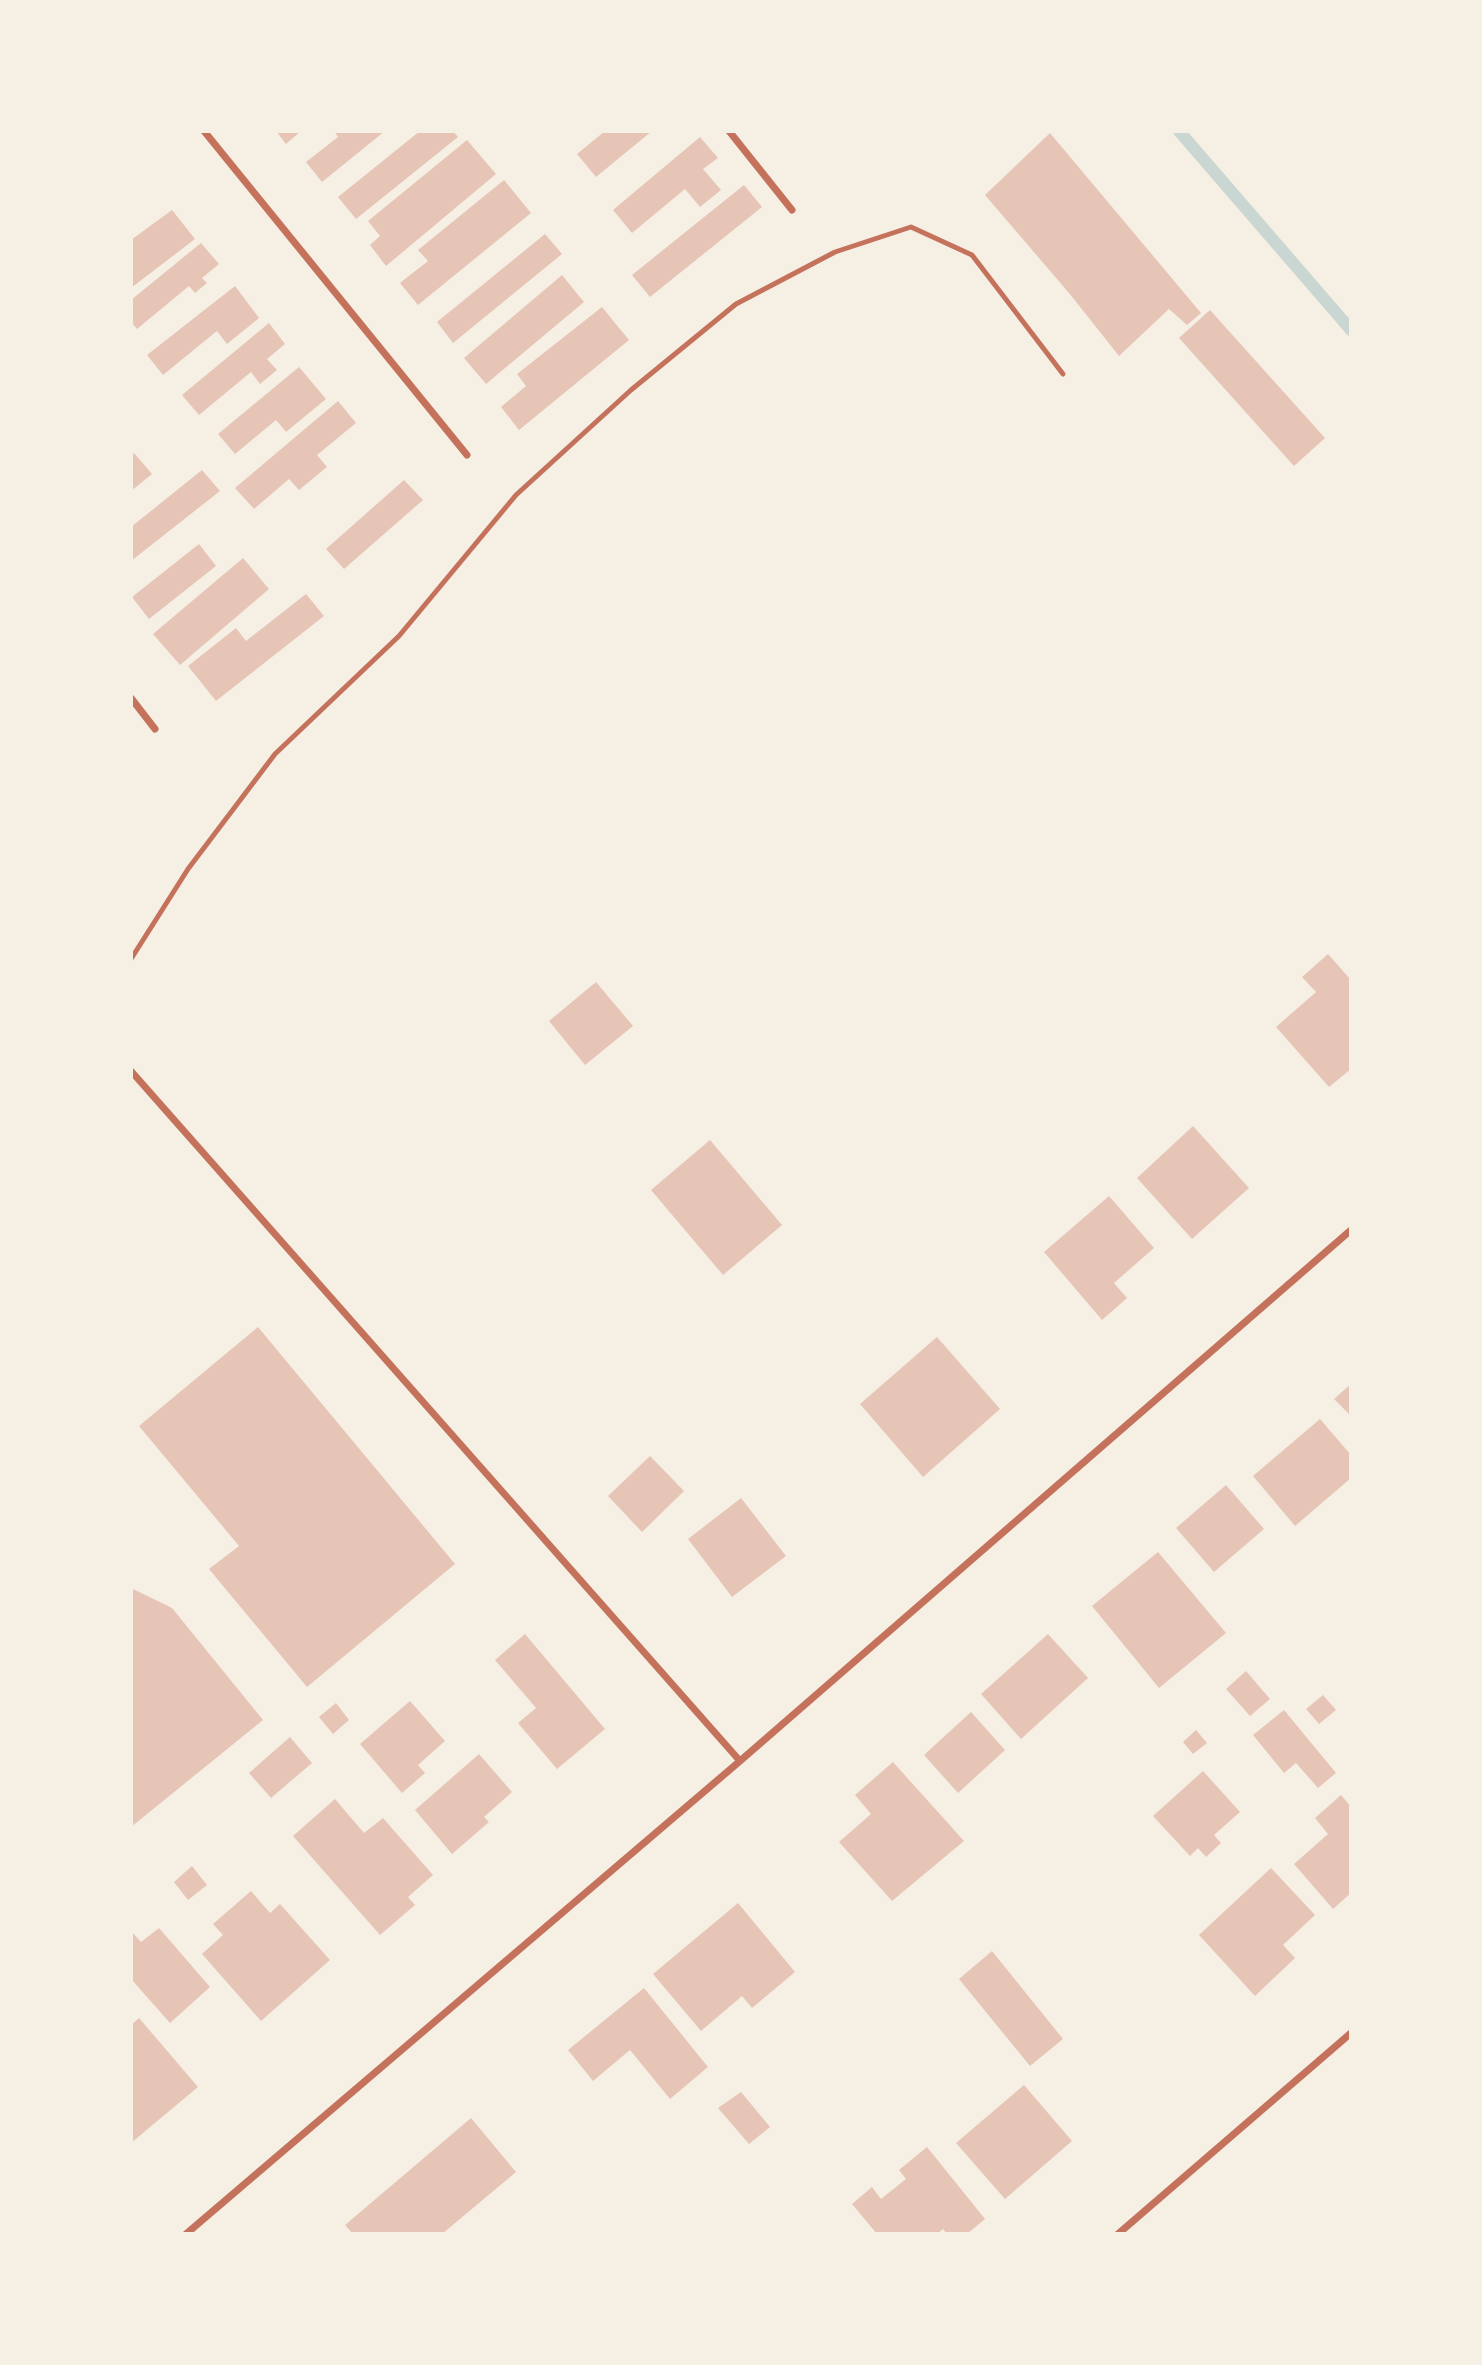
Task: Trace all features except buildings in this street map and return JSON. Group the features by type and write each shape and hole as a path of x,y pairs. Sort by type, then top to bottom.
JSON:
{"street":[{"path":"204,131 467,455"},
{"path":"729,131 792,210"},
{"path":"131,698 155,729"},
{"path":"131,1071 740,1761"},
{"path":"186,2234 740,1761 1351,1230"},
{"path":"1118,2234 1351,2033"}],"lane":[{"path":"131,959 188,869 275,754 399,635 516,495 631,390 736,304 835,252 911,227 972,255 1063,374"}],"waterway":[{"path":"1179,131 1351,330"}]}
